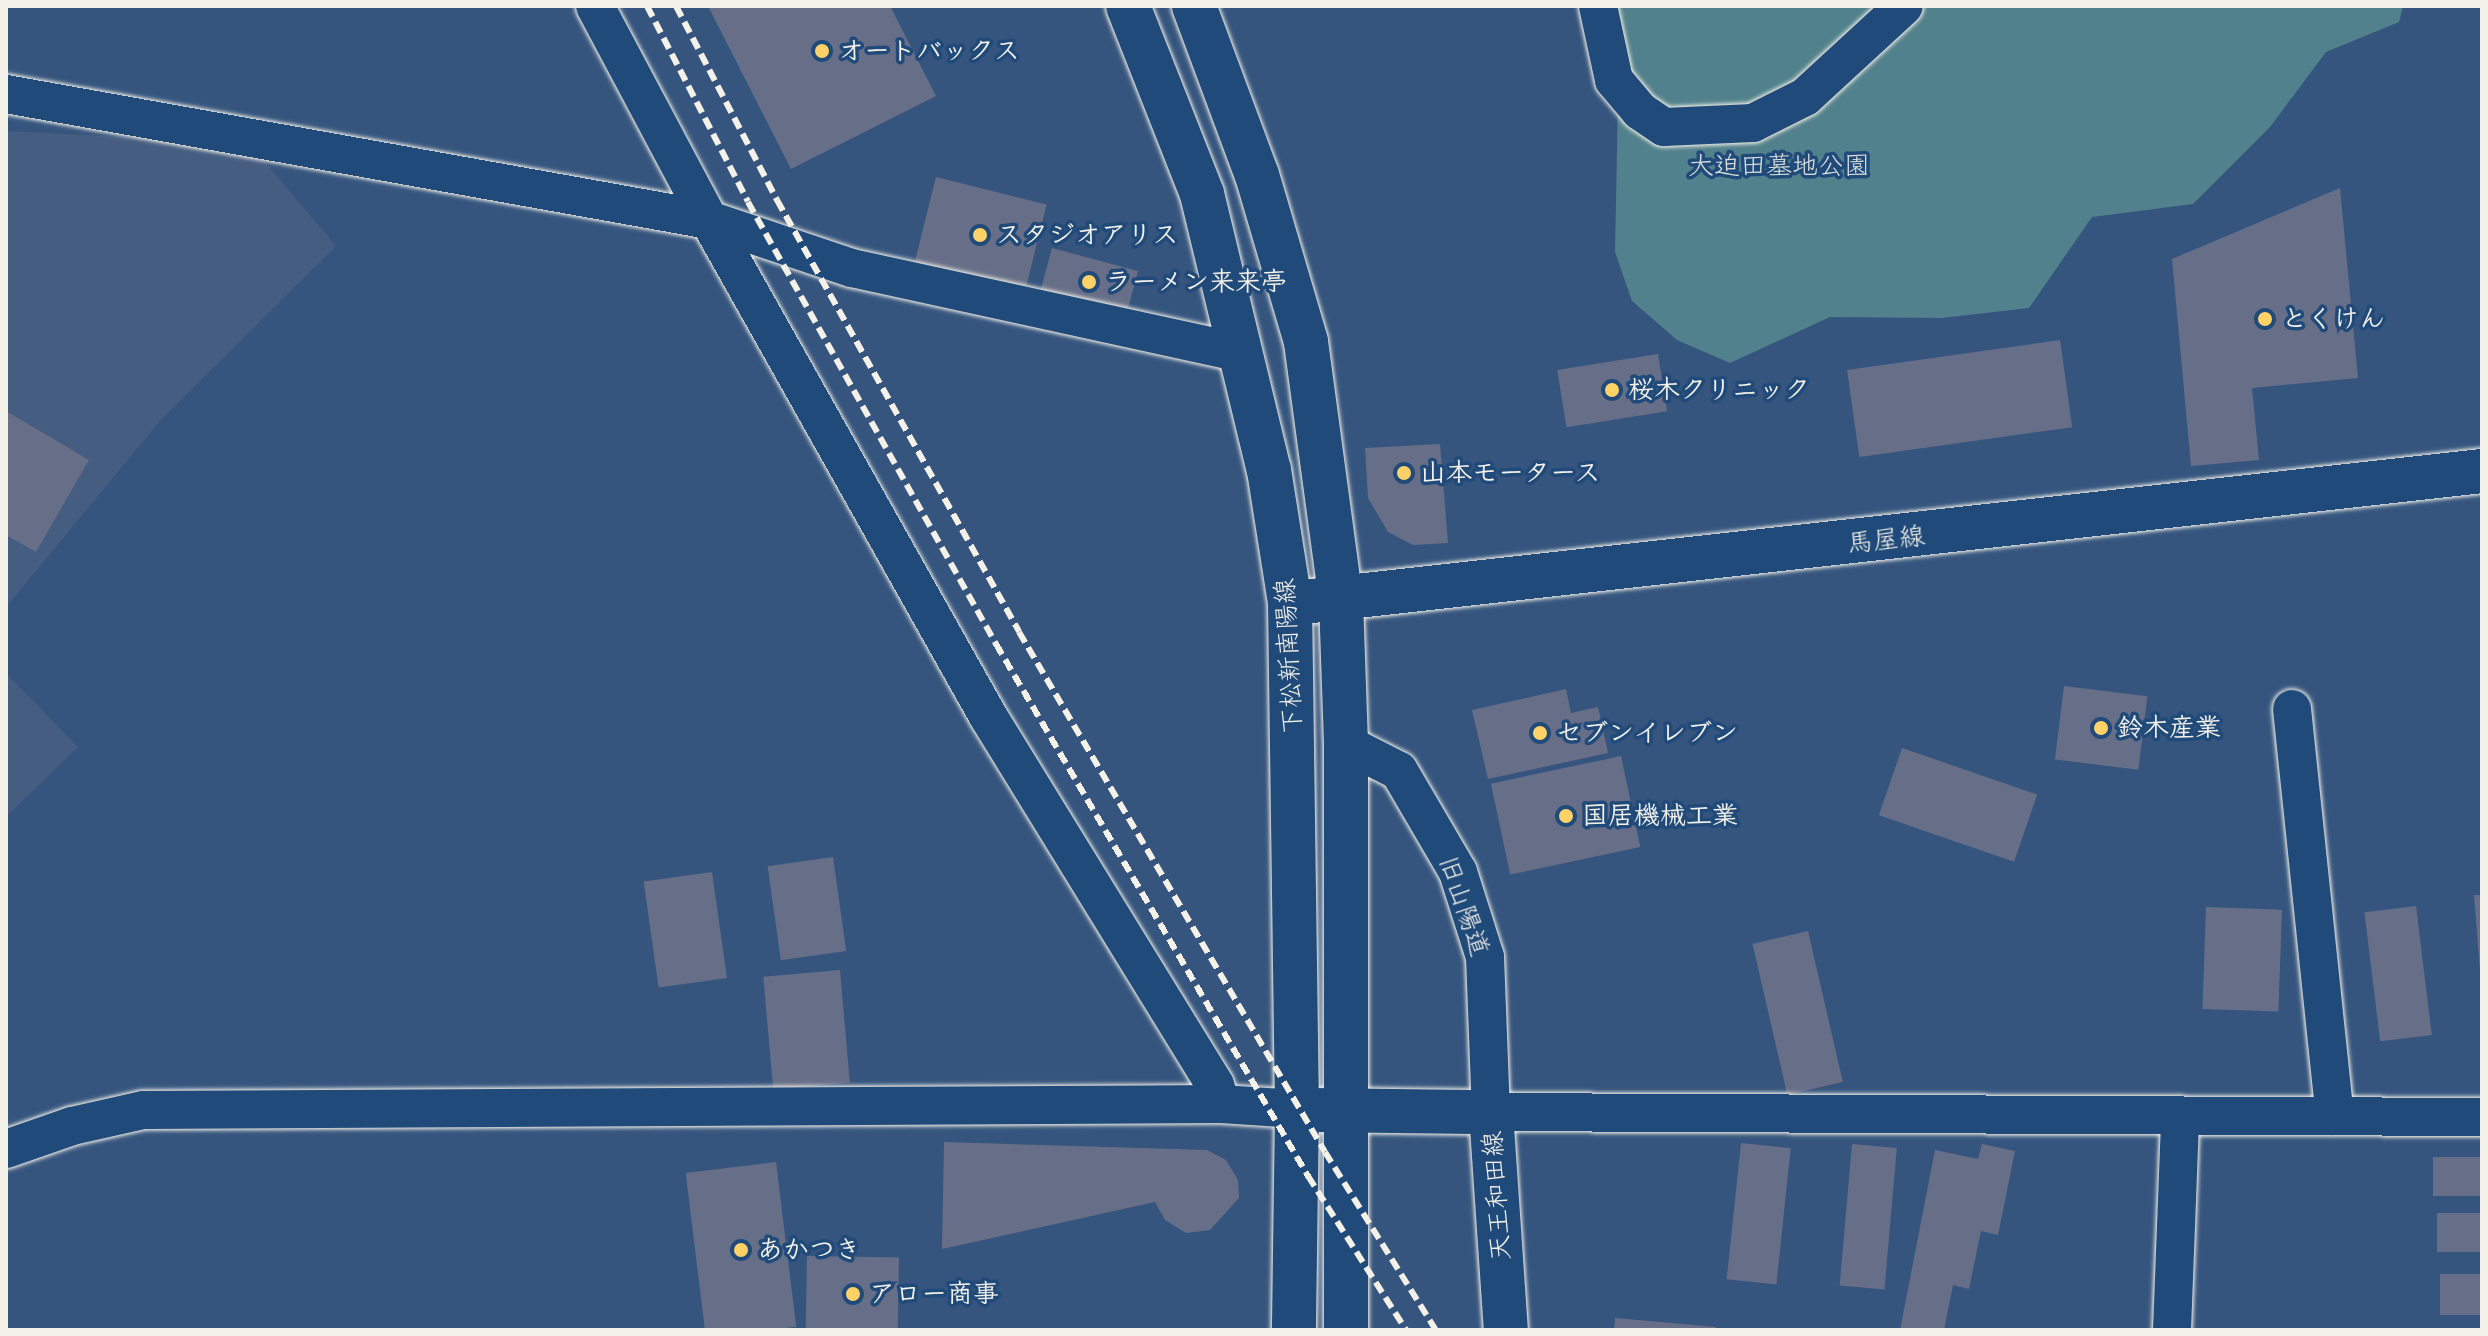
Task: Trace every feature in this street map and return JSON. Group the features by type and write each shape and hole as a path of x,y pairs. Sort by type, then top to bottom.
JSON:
{"main road":[{"name":"下松新南陽線","path":"1194,6 1257,175 1306,342 1341,600 1346,744 1346,1330"},
{"name":"下松新南陽線","path":"1134,8 1202,194 1269,470 1290,602 1297,1109 1294,1330"},
{"name":"馬屋線","path":"1290,602 1341,600 2482,471"},
{"name":"天王和田線","path":"1297,1109 1491,1112 1506,1330"}],"street":[{"path":"595,6 709,220 988,716 1215,1085 1221,1104"},
{"path":"1598,6 1614,80 1640,111 1664,127 1753,123 1805,97 1904,6"},
{"path":"6,94 709,220 852,268 1241,353"},
{"path":"2292,709 2335,1116"},
{"name":"旧山陽道","path":"1346,744 1399,771 1458,872 1485,957 1491,1112"},
{"path":"6,1149 72,1126 143,1110 1221,1104 1297,1109"},
{"path":"1491,1112 2180,1119 2482,1117"},
{"path":"2172,1330 2180,1119"}],"shaded area":[{"path":"6,131 249,143 336,246 160,421 6,607"},
{"path":"6,673 78,747 6,817"}],"green space":[{"name":"大迫田墓地公園","path":"1596,6 2403,6 2399,22 2326,52 2270,127 2193,204 2092,217 2029,308 1942,318 1830,317 1730,363 1677,340 1632,301 1615,252 1618,96"}],"building":[{"name":"オートバックス","path":"708,6 890,6 936,96 791,169"},
{"name":"スタジオアリス","path":"936,177 1047,205 1025,292 914,264"},
{"name":"とくけん","path":"2340,188 2358,378 2252,388 2259,460 2191,466 2172,259"},
{"name":"ラーメン来来亭","path":"1052,248 1138,271 1126,315 1040,292"},
{"path":"2060,340 2072,427 1859,457 1847,370"},
{"name":"桜木クリニック","path":"1658,354 1667,411 1566,427 1557,370"},
{"path":"6,411 89,460 36,552 6,535"},
{"name":"山本モータース","path":"1440,444 1448,543 1413,545 1388,532 1368,498 1365,448"},
{"name":"鈴木産業","path":"2064,686 2147,696 2138,770 2055,759"},
{"name":"セブンイレブン","path":"1566,689 1571,713 1598,707 1608,753 1488,779 1472,710"},
{"path":"1902,748 2037,795 2014,862 1879,815"},
{"name":"国居機械工業","path":"1621,756 1640,847 1510,875 1491,784"},
{"path":"833,857 846,951 781,960 768,866"},
{"path":"712,872 727,978 659,988 644,882"},
{"path":"2474,895 2482,895 2482,970 2480,970"},
{"path":"2416,906 2432,1035 2380,1041 2364,912"},
{"path":"2206,907 2282,910 2278,1012 2202,1009"},
{"path":"1808,931 1843,1082 1787,1095 1752,944"},
{"path":"840,970 850,1083 773,1089 763,977"},
{"path":"944,1142 1207,1150 1226,1160 1238,1180 1239,1198 1210,1230 1186,1233 1165,1220 1155,1202 942,1249"},
{"path":"1741,1143 1791,1148 1776,1284 1727,1279"},
{"path":"1852,1144 1897,1148 1884,1289 1840,1285"},
{"path":"1982,1144 2015,1151 1998,1235 1981,1231 1969,1289 1953,1285 1944,1330 1900,1330 1935,1150 1978,1159"},
{"path":"2433,1157 2482,1157 2482,1196 2433,1196"},
{"name":"あかつき","path":"776,1162 796,1327 705,1330 686,1173"},
{"path":"2437,1213 2482,1213 2482,1252 2437,1252"},
{"name":"アロー商事","path":"807,1256 899,1258 898,1330 806,1330"},
{"path":"2440,1274 2482,1274 2482,1315 2440,1315"},
{"path":"1615,1318 1716,1327 1715,1330 1614,1330"}],"railway":[{"path":"647,6 748,202 996,644 1308,1176 1406,1330"},
{"path":"676,6 777,200 1019,632 1325,1152 1436,1330"}],"place":[{"name":"オートバックス","path":"822,51"},
{"name":"スタジオアリス","path":"980,235"},
{"name":"ラーメン来来亭","path":"1089,282"},
{"name":"とくけん","path":"2265,319"},
{"name":"桜木クリニック","path":"1612,390"},
{"name":"山本モータース","path":"1404,473"},
{"name":"鈴木産業","path":"2101,728"},
{"name":"セブンイレブン","path":"1540,733"},
{"name":"国居機械工業","path":"1566,816"},
{"name":"あかつき","path":"741,1250"},
{"name":"アロー商事","path":"853,1294"}]}
